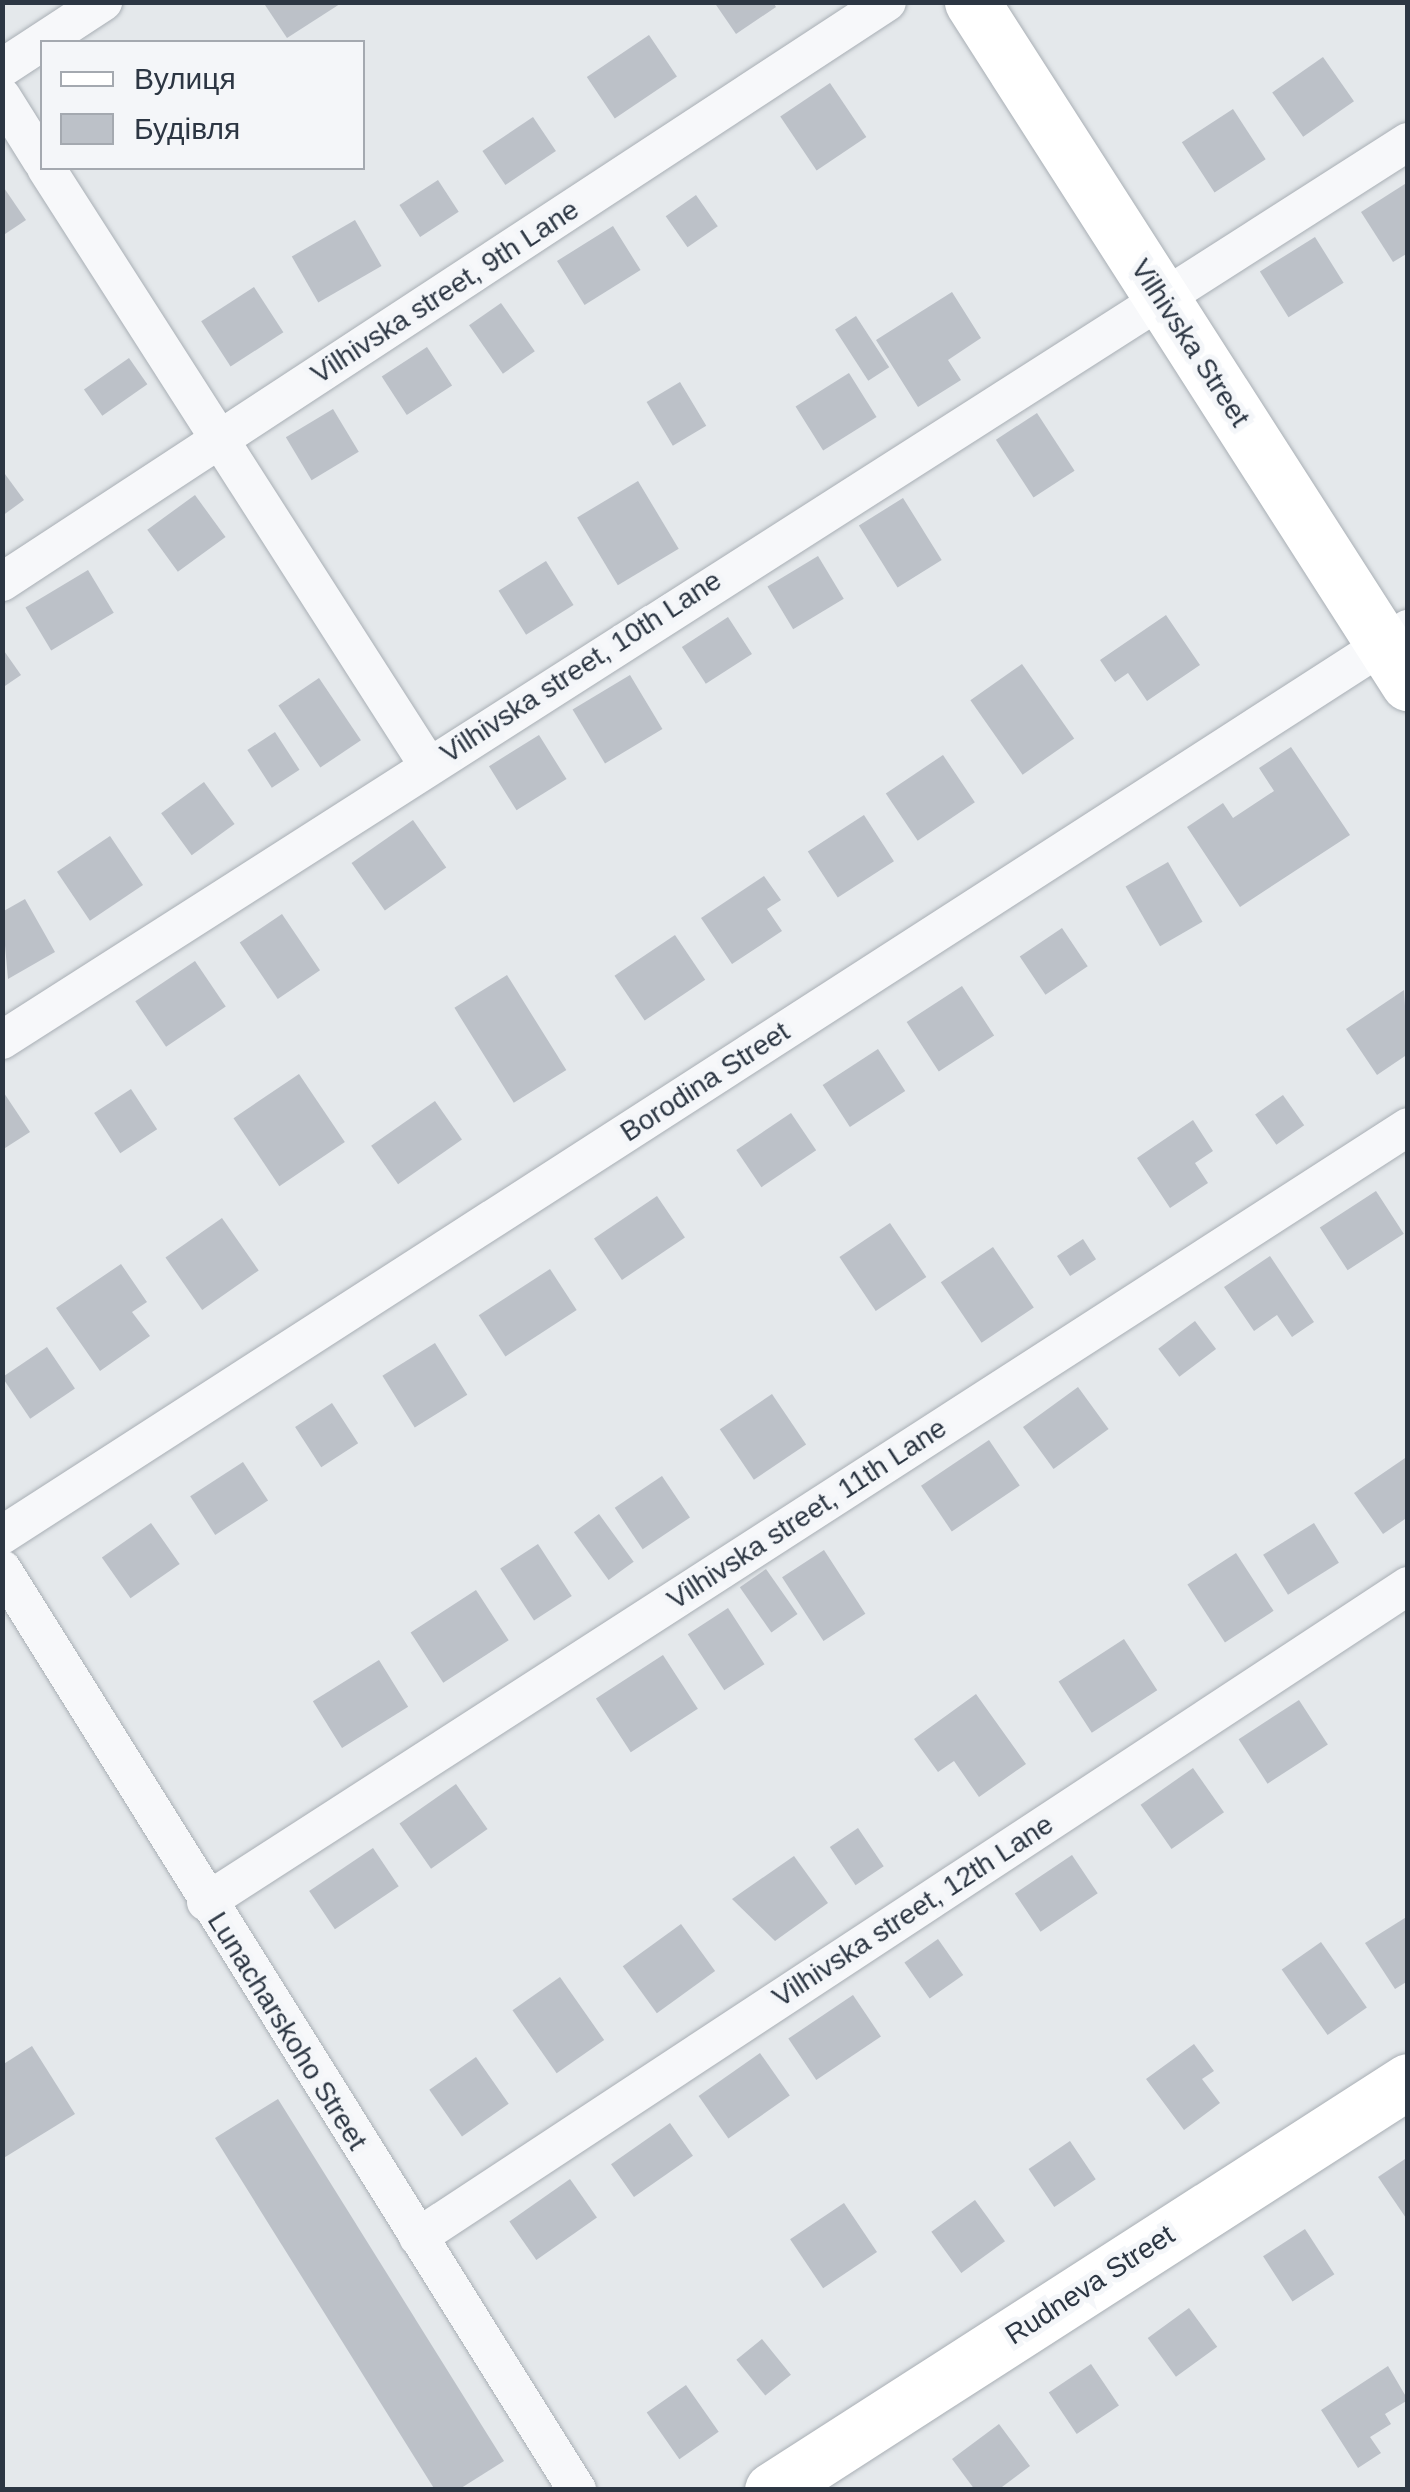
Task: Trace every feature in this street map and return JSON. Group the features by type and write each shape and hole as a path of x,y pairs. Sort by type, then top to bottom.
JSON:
{"street":[{"path":"45,40 103,2"},
{"name":"Vilhivska street, 9th Lane","path":"2,582 887,2"},
{"name":"Vilhivska Street","path":"972,2 1162,298 1399,653"},
{"path":"2,68 40,43"},
{"path":"2,97 40,158"},
{"name":"Vilhivska street, 10th Lane","path":"2,1040 1408,142"},
{"path":"48,170 217,441 428,765"},
{"name":"Borodina Street","path":"2,1535 1399,653"},
{"name":"Vilhivska street, 11th Lane","path":"206,1902 1408,1127"},
{"name":"Lunacharskoho Street","path":"2,1569 206,1902 577,2490"},
{"name":"Vilhivska street, 12th Lane","path":"418,2238 1408,1586"},
{"name":"Rudneva Street","path":"772,2490 1408,2080"}],"building":[{"path":"263,2 343,2 287,38"},
{"path":"714,2 773,2 776,7 736,34"},
{"path":"649,35 677,76 615,118 587,77"},
{"path":"1323,57 1354,101 1303,137 1272,93"},
{"path":"830,83 866,137 817,170 780,117"},
{"path":"1233,109 1266,159 1215,193 1182,142"},
{"path":"533,117 556,151 505,185 482,151"},
{"path":"438,180 459,212 420,237 399,205"},
{"path":"1408,182 1408,253 1393,262 1361,212"},
{"path":"2,185 26,220 2,236"},
{"path":"696,195 718,226 687,247 666,216"},
{"path":"355,220 382,266 318,302 292,256"},
{"path":"613,226 641,270 585,305 557,261"},
{"path":"1315,237 1344,283 1288,317 1260,271"},
{"path":"254,287 283,332 231,367 201,321"},
{"path":"952,292 981,338 948,360 961,380 918,407 876,340"},
{"path":"501,303 535,351 503,374 469,325"},
{"path":"856,316 889,367 868,381 835,330"},
{"path":"427,347 452,386 407,415 382,376"},
{"path":"129,358 147,384 102,416 84,390"},
{"path":"849,373 877,417 823,450 796,406"},
{"path":"680,382 706,426 673,446 647,402"},
{"path":"333,409 359,452 312,480 286,437"},
{"path":"1037,413 1075,471 1033,498 996,440"},
{"path":"2,470 24,500 2,516"},
{"path":"638,481 679,549 618,585 577,518"},
{"path":"195,495 226,537 178,572 147,530"},
{"path":"903,498 942,560 898,587 859,526"},
{"path":"818,556 844,599 793,629 767,586"},
{"path":"546,561 574,605 526,635 499,591"},
{"path":"88,570 114,613 51,650 25,608"},
{"path":"1166,615 1200,665 1147,701 1128,673 1115,682 1100,660"},
{"path":"728,617 752,654 706,684 682,647"},
{"path":"2,648 21,675 2,688"},
{"path":"1022,664 1074,739 1023,775 970,700"},
{"path":"630,675 662,729 605,764 573,710"},
{"path":"319,678 361,740 320,768 278,705"},
{"path":"275,732 300,770 272,788 247,750"},
{"path":"539,735 567,779 517,810 489,766"},
{"path":"1291,747 1350,835 1240,907 1187,827 1223,803 1233,818 1274,791 1259,768"},
{"path":"943,755 975,802 918,841 886,794"},
{"path":"204,782 235,824 192,855 161,813"},
{"path":"864,815 894,861 838,898 808,851"},
{"path":"413,820 446,868 385,911 352,863"},
{"path":"110,836 143,885 90,921 57,872"},
{"path":"1168,862 1202,922 1160,946 1126,887"},
{"path":"764,876 781,900 767,909 782,931 732,964 701,918"},
{"path":"25,899 55,952 8,979 2,912"},
{"path":"282,914 320,970 278,999 240,943"},
{"path":"1062,928 1088,966 1045,995 1020,957"},
{"path":"675,935 705,980 645,1021 614,976"},
{"path":"195,961 226,1007 166,1047 135,1001"},
{"path":"507,975 566,1070 514,1103 454,1008"},
{"path":"962,986 994,1035 939,1071 907,1022"},
{"path":"1404,990 1408,1054 1377,1075 1346,1029"},
{"path":"878,1049 905,1091 850,1127 823,1085"},
{"path":"299,1074 345,1142 279,1186 234,1118"},
{"path":"131,1089 157,1129 120,1153 94,1113"},
{"path":"2,1090 30,1132 2,1150"},
{"path":"1283,1095 1304,1125 1276,1145 1255,1115"},
{"path":"435,1101 462,1140 398,1184 371,1146"},
{"path":"791,1113 816,1150 761,1187 736,1150"},
{"path":"1193,1120 1213,1151 1195,1163 1208,1183 1170,1208 1137,1158"},
{"path":"1376,1191 1404,1234 1348,1270 1320,1227"},
{"path":"657,1196 685,1237 622,1280 594,1238"},
{"path":"222,1218 259,1270 202,1310 165,1258"},
{"path":"890,1223 926,1277 876,1311 839,1257"},
{"path":"1083,1239 1096,1259 1070,1276 1057,1256"},
{"path":"993,1247 1034,1308 982,1343 941,1282"},
{"path":"1270,1256 1314,1322 1292,1337 1277,1315 1254,1331 1224,1287"},
{"path":"121,1264 147,1302 132,1312 150,1336 100,1371 56,1308"},
{"path":"550,1269 577,1310 505,1356 479,1315"},
{"path":"1195,1321 1216,1349 1179,1377 1158,1349"},
{"path":"435,1343 467,1395 415,1428 382,1376"},
{"path":"47,1347 75,1388 30,1419 2,1377"},
{"path":"1078,1387 1109,1429 1054,1469 1023,1427"},
{"path":"772,1394 806,1445 754,1480 720,1429"},
{"path":"332,1403 358,1443 321,1467 295,1427"},
{"path":"989,1440 1020,1486 952,1531 921,1486"},
{"path":"1408,1456 1408,1517 1383,1534 1354,1493"},
{"path":"243,1462 268,1501 215,1535 190,1496"},
{"path":"662,1476 690,1517 643,1549 615,1508"},
{"path":"599,1514 634,1562 609,1580 574,1532"},
{"path":"151,1523 180,1564 131,1598 102,1557"},
{"path":"1314,1523 1339,1563 1288,1595 1263,1555"},
{"path":"538,1544 572,1596 534,1621 500,1569"},
{"path":"824,1550 865,1614 823,1641 782,1577"},
{"path":"1236,1553 1274,1611 1225,1642 1187,1585"},
{"path":"766,1569 798,1614 771,1632 740,1587"},
{"path":"476,1590 509,1640 443,1683 411,1632"},
{"path":"728,1608 764,1664 724,1690 688,1634"},
{"path":"1124,1639 1157,1690 1092,1733 1059,1681"},
{"path":"663,1655 698,1709 631,1752 596,1699"},
{"path":"379,1660 408,1707 342,1748 313,1701"},
{"path":"976,1694 1026,1764 979,1797 954,1761 938,1772 914,1739"},
{"path":"1299,1700 1328,1744 1267,1784 1239,1739"},
{"path":"1193,1768 1224,1812 1172,1849 1141,1805"},
{"path":"456,1784 488,1829 431,1869 399,1824"},
{"path":"858,1828 884,1866 856,1885 830,1847"},
{"path":"373,1848 399,1886 335,1929 309,1891"},
{"path":"1072,1855 1098,1893 1041,1932 1015,1894"},
{"path":"794,1856 828,1903 775,1941 732,1899"},
{"path":"1408,1916 1408,1981 1395,1989 1365,1943"},
{"path":"681,1924 715,1971 657,2013 623,1966"},
{"path":"938,1939 963,1975 930,1999 904,1963"},
{"path":"1321,1942 1367,2008 1328,2035 1282,1970"},
{"path":"560,1977 604,2040 557,2073 512,2010"},
{"path":"853,1995 881,2036 816,2080 788,2039"},
{"path":"1194,2044 1214,2071 1202,2079 1220,2103 1184,2130 1146,2079"},
{"path":"32,2046 75,2114 2,2159 2,2065"},
{"path":"760,2053 790,2096 728,2139 699,2096"},
{"path":"476,2057 509,2104 462,2136 429,2090"},
{"path":"278,2099 504,2461 458,2490 435,2490 215,2138"},
{"path":"670,2123 693,2156 634,2197 611,2164"},
{"path":"1070,2141 1096,2179 1054,2207 1029,2169"},
{"path":"1408,2157 1408,2221 1378,2177"},
{"path":"570,2179 597,2218 536,2260 509,2221"},
{"path":"975,2200 1005,2241 961,2273 931,2232"},
{"path":"844,2203 877,2252 823,2288 790,2239"},
{"path":"1305,2229 1334,2274 1292,2302 1263,2256"},
{"path":"1189,2308 1217,2347 1176,2377 1148,2338"},
{"path":"762,2339 791,2375 765,2396 736,2360"},
{"path":"1091,2364 1119,2405 1077,2434 1049,2393"},
{"path":"1388,2366 1408,2400 1385,2414 1391,2424 1370,2437 1381,2453 1358,2468 1321,2410"},
{"path":"686,2385 719,2432 679,2459 647,2413"},
{"path":"999,2424 1030,2466 998,2490 975,2490 952,2459"}]}
